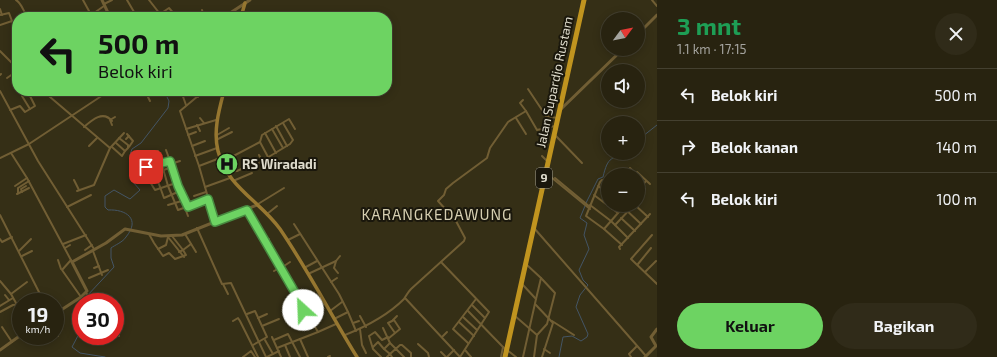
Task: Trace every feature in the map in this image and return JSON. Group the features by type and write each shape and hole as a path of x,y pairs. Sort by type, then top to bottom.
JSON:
{"highway":[{"name":"Jalan Supardjo Rustam","path":"505,357 505,348 526,264 584,0"}],"main road":[{"path":"242,12 245,2"},
{"path":"223,96 216,140 221,160 230,178 267,214 280,229 357,357"}],"street":[{"path":"16,0 19,2 24,12"},
{"path":"84,0 89,11"},
{"path":"102,0 107,12"},
{"path":"95,12 112,0"},
{"path":"127,0 134,12"},
{"path":"149,0 158,12"},
{"path":"231,12 250,0"},
{"path":"652,0 657,6"},
{"path":"163,12 170,8 173,12"},
{"path":"0,9 1,15 8,13 12,21 0,25"},
{"path":"645,27 657,15"},
{"path":"0,51 12,64"},
{"path":"559,111 616,56"},
{"path":"7,78 12,74"},
{"path":"528,89 546,116 557,118"},
{"path":"0,91 29,144 92,245 102,274"},
{"path":"22,96 30,109"},
{"path":"10,110 19,106 24,112 30,109 35,104 31,96"},
{"path":"48,96 97,138 122,156 133,141 128,135 126,139"},
{"path":"0,158 29,144 102,96"},
{"path":"148,96 150,101"},
{"path":"183,96 186,105"},
{"path":"198,97 186,105 180,112 199,166 215,222"},
{"path":"523,100 520,103 537,130 556,126"},
{"path":"344,336 366,327 405,298 411,289 465,239 456,222 438,201 453,182 487,158 490,148 508,122 526,111"},
{"path":"84,127 92,118 105,116 111,121 112,125"},
{"path":"111,121 115,117"},
{"path":"200,118 204,123"},
{"path":"516,118 526,134"},
{"path":"268,157 260,142 262,135 290,119 295,130"},
{"path":"186,129 218,120"},
{"path":"227,172 255,164 288,146 293,140 283,122"},
{"path":"197,125 200,131"},
{"path":"276,126 288,146"},
{"path":"216,135 229,128"},
{"path":"272,129 283,148"},
{"path":"188,135 196,132"},
{"path":"216,140 232,132"},
{"path":"74,180 78,191 94,185 111,148 124,133"},
{"path":"265,133 276,153"},
{"path":"554,134 582,163"},
{"path":"89,146 97,138"},
{"path":"119,138 129,146"},
{"path":"192,146 205,141"},
{"path":"199,166 221,160 260,142"},
{"path":"116,143 125,151"},
{"path":"195,156 217,148"},
{"path":"177,183 168,186 160,189 155,190 150,184 141,154 158,150 168,186 176,202 177,211 208,199"},
{"path":"166,150 180,192 185,200 188,216"},
{"path":"149,151 154,165"},
{"path":"11,153 29,181 87,288 88,293"},
{"path":"259,155 262,161"},
{"path":"542,156 548,162"},
{"path":"252,159 255,164"},
{"path":"145,167 161,163 180,161"},
{"path":"147,175 172,167"},
{"path":"546,172 585,205 611,221 628,238"},
{"path":"155,173 164,198 180,192"},
{"path":"233,182 252,173"},
{"path":"15,186 27,178"},
{"path":"205,187 230,178"},
{"path":"646,180 650,184"},
{"path":"27,187 21,189 22,192 18,193 18,188 29,181"},
{"path":"150,184 157,181"},
{"path":"601,181 594,195 587,216 622,245"},
{"path":"61,269 72,261 94,251 124,229 132,229 150,234 170,236 185,234 196,228 247,210 284,188"},
{"path":"194,196 206,192"},
{"path":"68,207 91,195"},
{"path":"594,195 601,200"},
{"path":"168,205 185,200"},
{"path":"267,214 277,206"},
{"path":"247,210 318,332"},
{"path":"615,225 627,212"},
{"path":"629,212 641,224"},
{"path":"620,249 649,215 645,212"},
{"path":"604,229 618,213"},
{"path":"0,216 40,293"},
{"path":"621,218 634,231"},
{"path":"294,224 320,267 331,282 348,312 356,331"},
{"path":"533,227 586,286 646,357 657,344 651,336 657,329"},
{"path":"196,228 228,294"},
{"path":"150,234 163,256 169,253 175,260 184,257"},
{"path":"185,234 196,252"},
{"path":"287,241 300,234"},
{"path":"63,244 86,235"},
{"path":"652,235 631,259 638,264 657,284"},
{"path":"158,249 166,245 170,236"},
{"path":"170,236 183,250 186,255 184,257"},
{"path":"170,236 179,252 184,257"},
{"path":"0,239 2,242 12,237"},
{"path":"19,251 31,239"},
{"path":"265,241 269,239"},
{"path":"179,252 191,244"},
{"path":"65,248 70,245"},
{"path":"85,250 92,245"},
{"path":"638,264 651,248"},
{"path":"22,257 32,251"},
{"path":"338,273 334,268 336,261 340,256"},
{"path":"58,260 61,269 78,293"},
{"path":"304,269 317,261"},
{"path":"307,275 320,267 336,261"},
{"path":"645,272 656,261"},
{"path":"274,271 290,262"},
{"path":"405,298 460,357 488,312 441,262"},
{"path":"526,264 555,293 546,326 537,335 534,357"},
{"path":"94,268 99,266"},
{"path":"89,278 102,274 108,270"},
{"path":"331,282 337,278"},
{"path":"523,357 541,278"},
{"path":"0,281 11,294 27,282"},
{"path":"223,284 231,282 267,357 279,351"},
{"path":"521,284 536,299"},
{"path":"6,295 9,300"},
{"path":"0,306 12,298"},
{"path":"453,329 476,299"},
{"path":"329,312 342,302"},
{"path":"535,304 552,321 574,335"},
{"path":"0,312 12,305"},
{"path":"472,305 485,318"},
{"path":"301,312 304,308"},
{"path":"246,314 255,311 267,337 265,340 273,354"},
{"path":"468,311 516,357"},
{"path":"334,319 348,312"},
{"path":"258,318 267,314"},
{"path":"514,315 537,335"},
{"path":"360,316 366,327"},
{"path":"395,333 388,323 397,316"},
{"path":"463,317 477,330"},
{"path":"232,321 239,319 258,357"},
{"path":"262,326 279,319"},
{"path":"312,323 319,320"},
{"path":"393,320 400,329"},
{"path":"353,323 359,321"},
{"path":"542,357 553,323 552,321"},
{"path":"459,322 474,336"},
{"path":"277,348 336,324"},
{"path":"381,357 372,348 369,337 372,333 376,332 382,340 389,338 404,326"},
{"path":"451,326 469,344"},
{"path":"0,350 12,342 2,327"},
{"path":"382,328 389,338 390,343 404,357"},
{"path":"360,329 362,345 366,353"},
{"path":"442,337 447,332"},
{"path":"274,340 288,334 300,357"},
{"path":"272,337 282,357"},
{"path":"300,338 308,357"},
{"path":"302,342 304,338"},
{"path":"253,345 265,340"},
{"path":"372,348 378,342 392,357"},
{"path":"384,348 390,343"},
{"path":"418,344 428,353 429,357"},
{"path":"285,345 290,357"},
{"path":"388,357 396,348 402,345 412,353 411,357"},
{"path":"631,357 628,354 637,346"},
{"path":"501,357 505,348"},
{"path":"244,357 255,349"},
{"path":"544,349 550,353"},
{"path":"441,352 447,357 454,350"},
{"path":"464,350 471,357"},
{"path":"251,351 255,357"}],"waterway":[{"path":"90,293 114,267 111,258 111,248 125,239 132,225 132,220 126,213 108,210 105,207 105,196 114,190 130,199 140,190 133,182 131,176 130,155 132,149 141,143 168,108 169,101 166,96"},
{"path":"645,134 657,125"},
{"path":"586,203 598,179 603,177 610,160"},
{"path":"559,357 563,337 572,336 581,341 587,337 588,334 576,307 580,295 588,285 583,280 579,270 589,249 584,235 587,223 580,218 585,206"},
{"path":"73,345 72,347 80,353 105,357"}],"place":[{"name":"RS Wiradadi","path":"227,164"}],"district":[{"name":"KARANGKEDAWUNG","path":"437,215"}],"route":[{"path":"146,167 170,161 178,186 188,207 208,199 215,222 247,210 304,308 303,310"}]}
